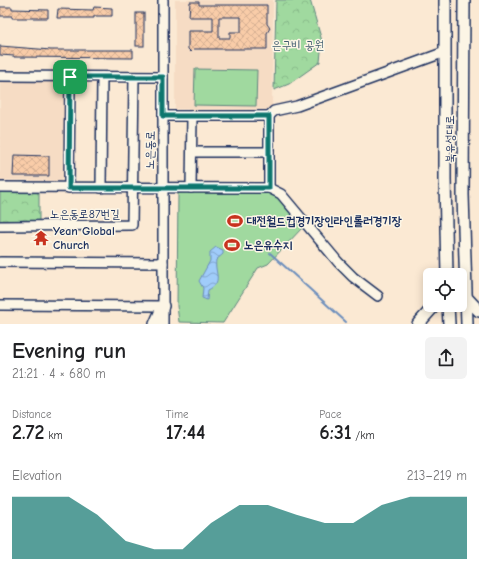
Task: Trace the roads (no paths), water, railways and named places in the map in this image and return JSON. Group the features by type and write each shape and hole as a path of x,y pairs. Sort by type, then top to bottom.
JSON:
{"main road":[{"name":"북유성대로","path":"445,0 445,180 447,268"},
{"name":"북유성대로","path":"464,0 463,195 465,268"},
{"path":"467,298 479,311"},
{"path":"155,324 163,306"},
{"path":"418,324 429,312"},
{"path":"448,312 449,324"},
{"name":"북유성대로","path":"466,312 466,324"}],"street":[{"name":"노은동로","path":"163,0 163,324"},
{"path":"269,188 269,116 274,111 297,106 445,52"},
{"path":"0,76 163,77"},
{"path":"69,188 70,77"},
{"path":"101,188 102,77"},
{"name":"노은동로87번길","path":"0,226 132,225 134,77"},
{"path":"163,116 269,116"},
{"path":"191,188 192,116"},
{"path":"192,152 269,152"},
{"path":"0,187 269,188 281,194 338,262 353,277 378,296"},
{"path":"0,262 163,263"},
{"path":"0,305 163,306"}],"water":[{"path":"216,247 223,250 223,254 216,260 217,280 216,284 208,290 207,300 202,298 203,288 199,281 210,261 210,252"}],"waterway":[{"path":"270,253 346,322"}],"place":[{"name":"대전월드컵경기장인라인롤러경기장","path":"235,221"},
{"name":"Yean Global Church","path":"41,238"},
{"name":"노은유수지","path":"232,245"}],"park label":[{"name":"은구비 공원","path":"298,45"}]}
